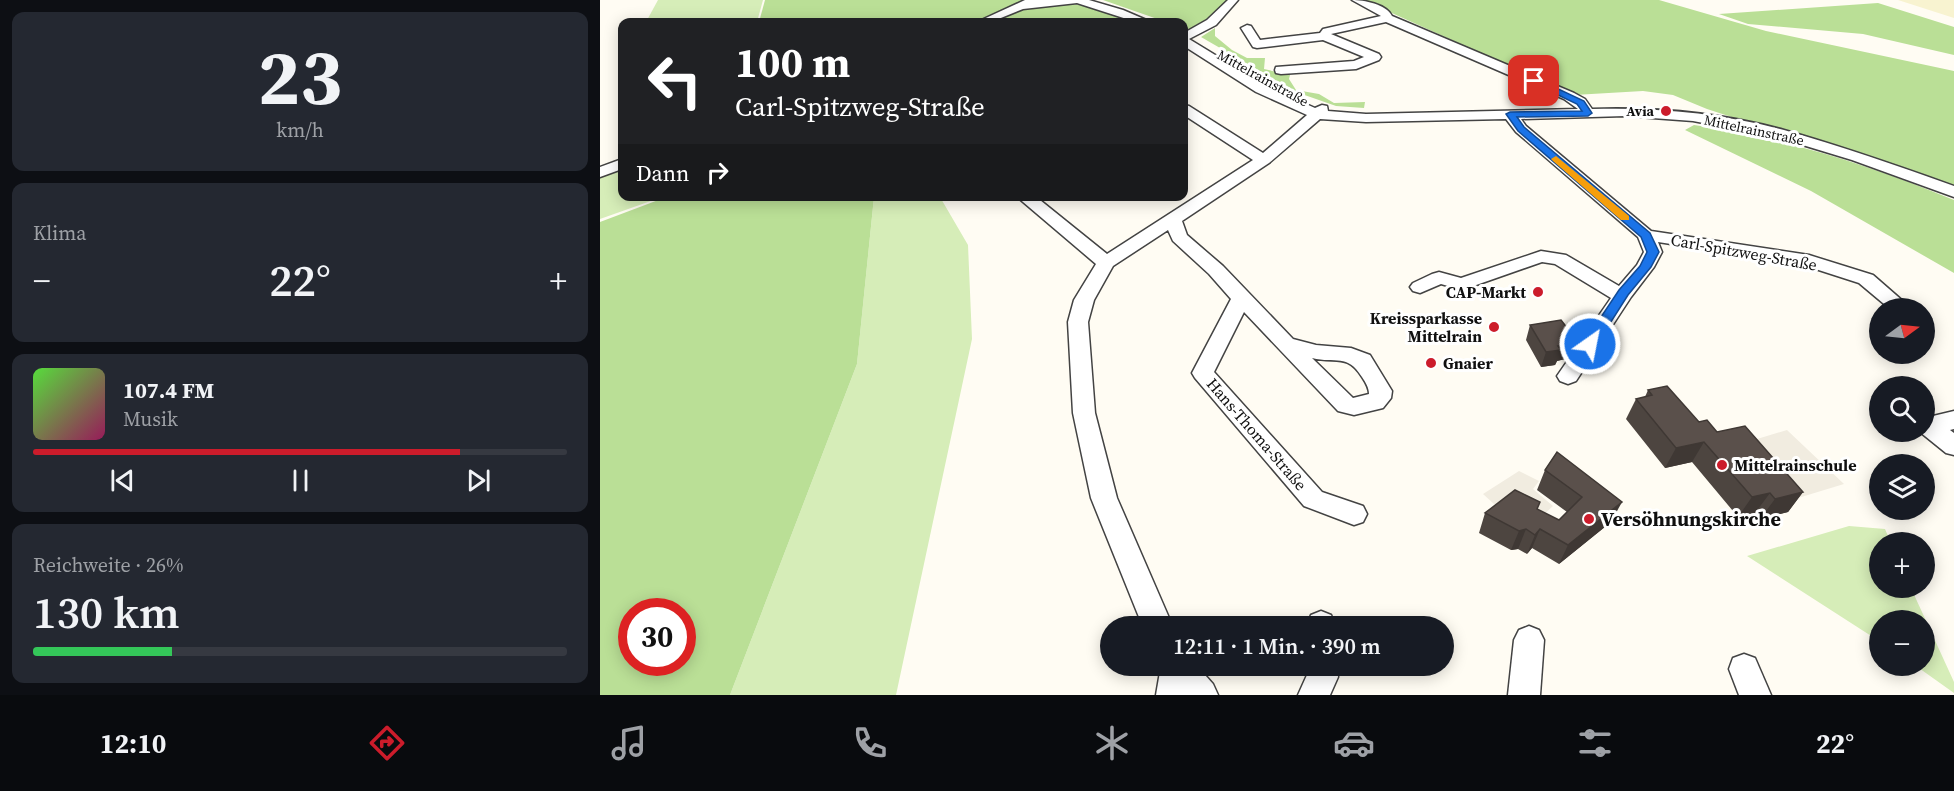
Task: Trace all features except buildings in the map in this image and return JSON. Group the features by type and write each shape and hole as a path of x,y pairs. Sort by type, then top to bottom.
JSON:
{"street":[{"path":"992,18 1033,0"},
{"path":"1020,6 1050,1 1078,0 1140,18"},
{"path":"1099,0 1143,18"},
{"path":"1188,36 1206,27 1222,14 1233,0"},
{"path":"1357,0 1386,14 1387,18 1480,60 1569,96 1581,102 1588,113"},
{"path":"1327,36 1325,34 1327,31 1387,18"},
{"path":"1290,27 1300,40"},
{"path":"1246,28 1257,44 1327,36 1375,57 1356,65 1281,70"},
{"name":"Mittelrainstraße","path":"1188,39 1311,118 1418,115"},
{"name":"Mittelrainstraße","path":"1188,39 1293,96 1311,118"},
{"path":"1188,112 1264,160"},
{"name":"Mittelrainstraße","path":"1311,118 1588,113 1729,127 1812,143 1900,171 1954,192"},
{"path":"1510,114 1521,129 1646,235"},
{"path":"1153,616 1104,498 1084,413 1078,322 1084,300 1106,263 1264,160 1311,118 1340,117"},
{"path":"600,172 618,165"},
{"path":"1030,201 1106,263"},
{"path":"1173,219 1179,237 1196,250 1286,344"},
{"name":"Carl-Spitzweg-Straße","path":"1568,376 1622,296 1645,267 1653,252 1646,235"},
{"name":"Carl-Spitzweg-Straße","path":"1646,235 1803,259 1866,279 1889,298"},
{"path":"1420,287 1439,278 1462,284 1541,256 1560,259 1622,296"},
{"name":"Hans-Thoma-Straße","path":"1241,298 1203,373 1314,499 1354,514"},
{"path":"1935,423 1954,420"},
{"path":"1935,431 1954,446"},
{"path":"1524,695 1528,640"},
{"path":"1172,695 1175,676"},
{"path":"1185,676 1202,695"},
{"path":"1314,695 1323,676"}],"shaded area":[{"path":"1898,0 1954,0 1954,18"},
{"path":"1787,430 1844,484 1798,498 1744,443"},
{"path":"1519,471 1539,481 1533,489 1553,506 1539,519 1494,504 1483,494"}],"green space":[{"path":"658,0 763,0 758,18 648,18"},
{"path":"765,0 1025,0 984,18 760,18"},
{"path":"1103,0 1230,0 1203,24 1191,29 1188,29 1188,18 1155,18"},
{"path":"1363,0 1659,0 1766,31 1954,71 1954,189 1707,109 1673,95 1643,91 1574,95"},
{"path":"1061,2 1103,9 1127,18 996,18 1020,8"},
{"path":"1878,3 1954,27 1954,55 1863,34 1748,24 1719,14"},
{"path":"1215,28 1215,36 1232,50 1247,58 1265,58 1264,69 1290,75 1289,79 1296,90 1319,94 1334,103 1365,102 1364,108 1336,106 1296,92 1201,37"},
{"path":"1694,125 1794,145 1826,154 1954,200 1954,273 1811,191 1685,130"},
{"path":"618,168 618,201 651,201 600,219 600,175"},
{"path":"656,201 874,201 857,364 730,695 600,695 600,222"},
{"path":"874,201 942,201 968,245 972,339 896,695 730,695 857,364"},
{"path":"1849,526 1885,529 1886,532 1869,532 1869,598 1916,598 1921,610 1869,610 1869,635 1747,556"},
{"path":"1935,640 1954,682 1954,693 1930,676 1935,676"}],"slow traffic":[{"path":"1556,159 1625,218"}],"place":[{"name":"Avia","path":"1666,111"},
{"name":"CAP-Markt","path":"1538,292"},
{"name":"Kreissparkasse Mittelrain","path":"1494,327"},
{"name":"Gnaier","path":"1431,363"},
{"name":"Mittelrainschule","path":"1722,465"},
{"name":"Versöhnungskirche","path":"1589,519"}],"route":[{"path":"1534,81 1581,102 1588,113 1510,114 1521,129 1646,235 1653,252 1645,267 1624,293 1590,344"}]}
